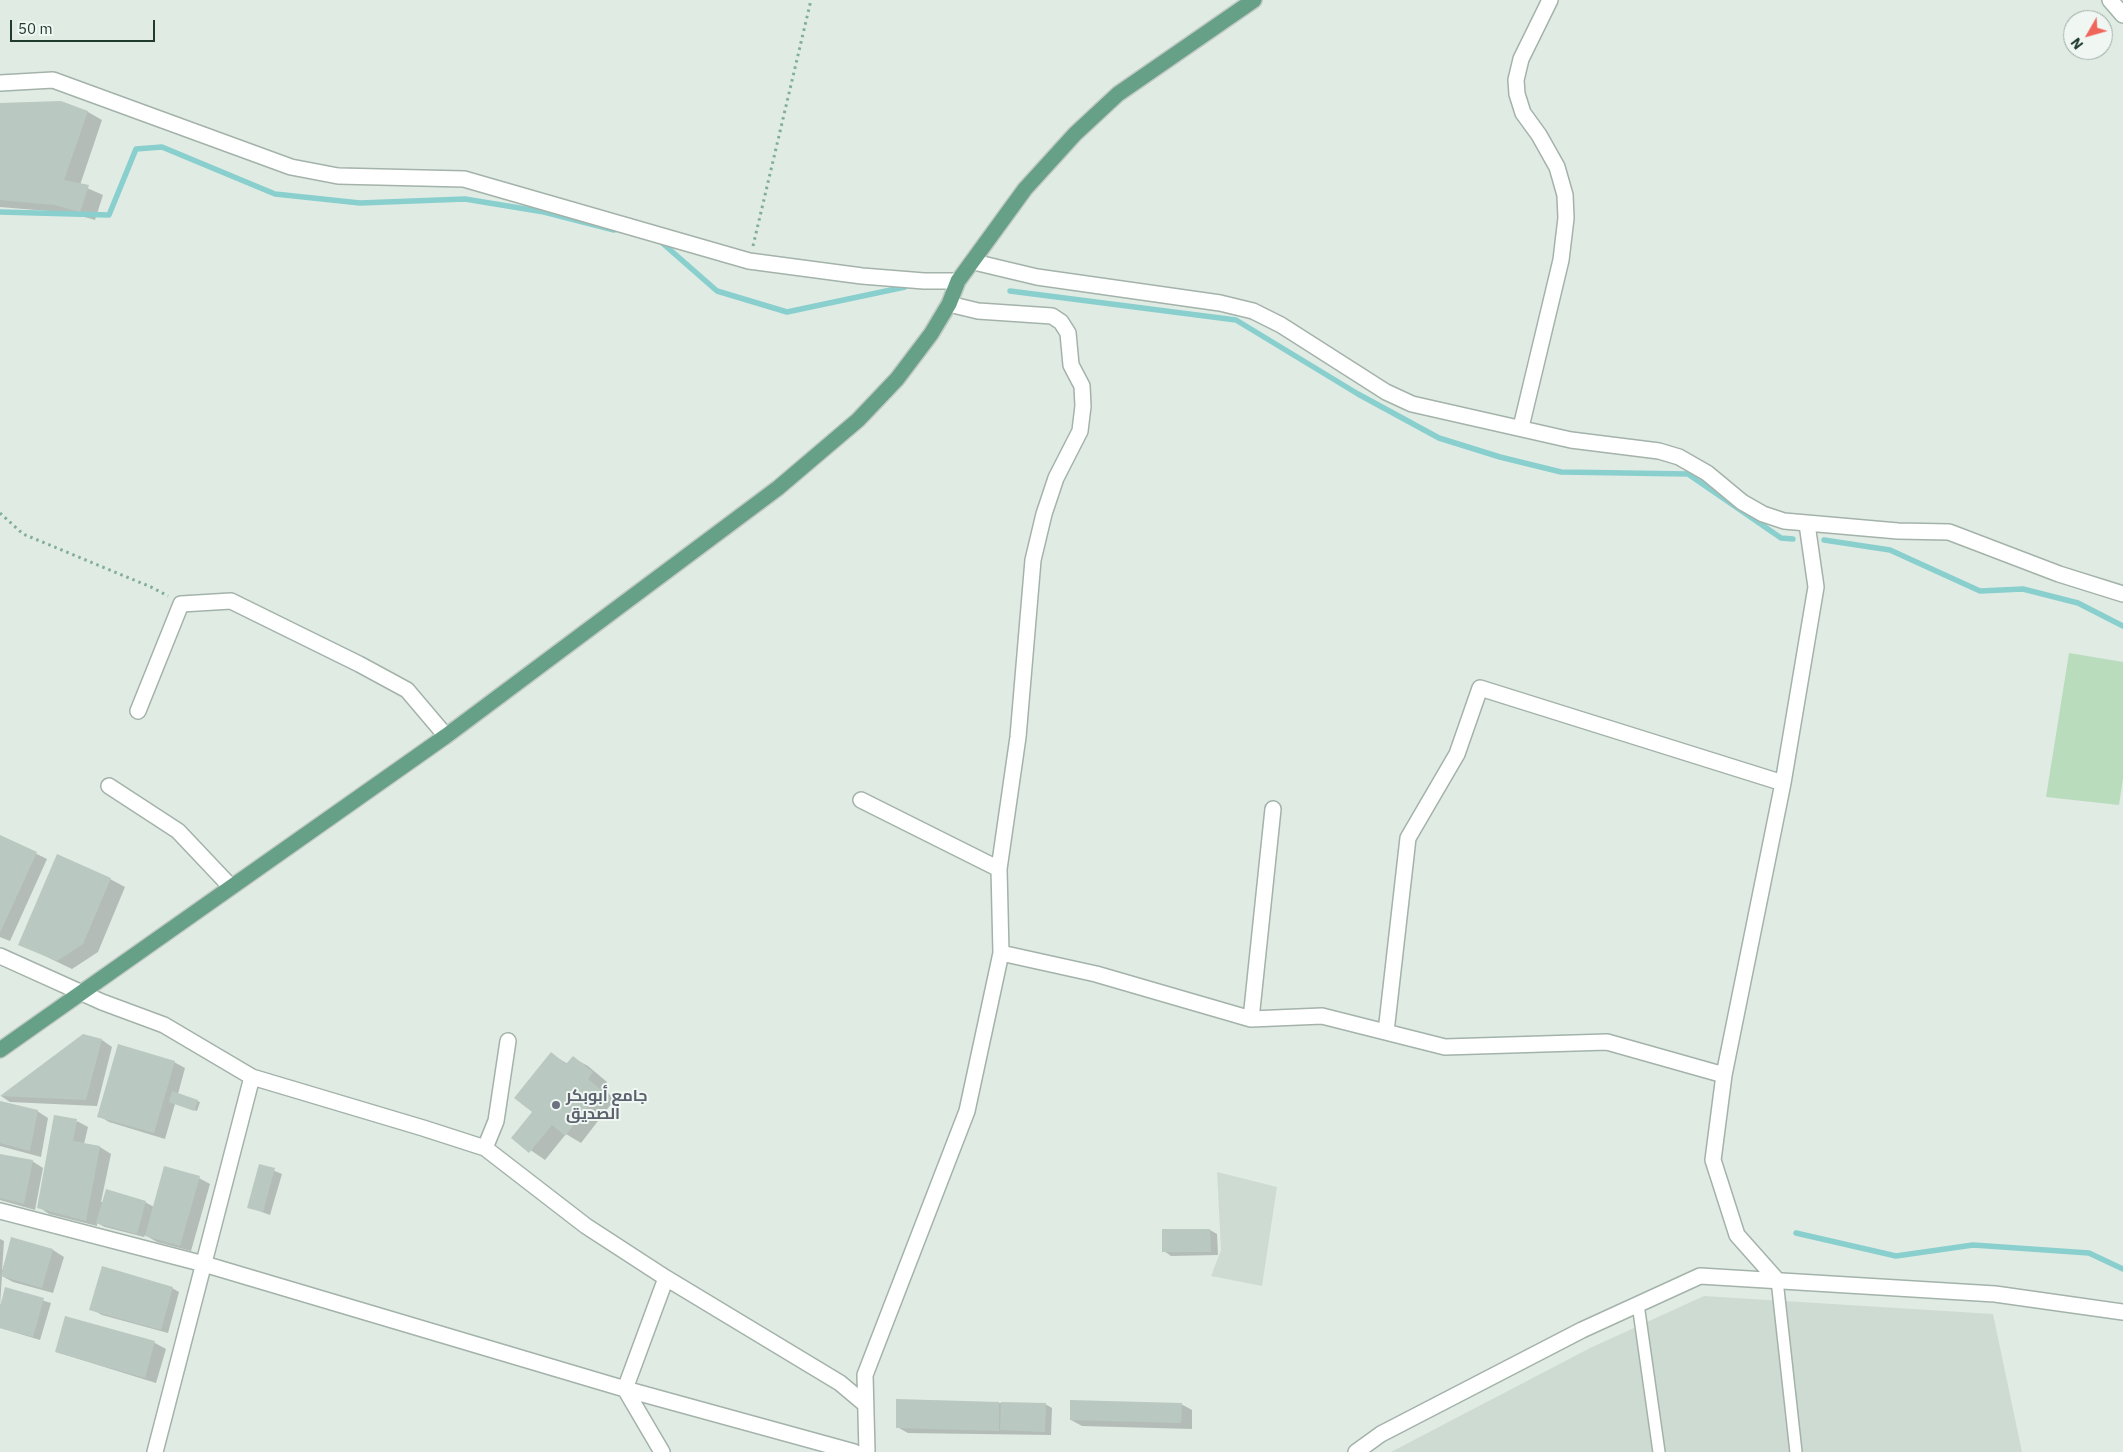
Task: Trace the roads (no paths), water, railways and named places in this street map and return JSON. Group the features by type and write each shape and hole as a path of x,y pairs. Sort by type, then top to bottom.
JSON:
{"main road":[{"path":"0,1050 446,736 778,488 858,420 897,379 931,334 950,304 958,281 974,262 1024,189 1089,121 1118,94 1254,0"}],"street":[{"path":"1521,427 1561,260 1566,218 1565,195 1557,167 1539,135 1523,113 1517,94 1516,80 1521,59 1550,0"},
{"path":"2110,0 2123,15"},
{"path":"0,83 53,80 291,167 338,176 464,180 750,261 862,276 924,281 958,281"},
{"path":"974,262 1037,277 1220,303 1253,311 1296,334 1386,392 1412,404 1471,419 1521,427 1571,440 1659,451 1679,458 1707,473 1742,502 1763,514 1784,521 1949,532 2059,574 2123,594"},
{"path":"867,1452 865,1375 967,1111 1001,953 999,869 1018,737 1034,560 1044,514 1056,478 1080,431 1083,406 1082,386 1071,364 1068,333 1061,322 1052,316 978,311 950,304"},
{"path":"1777,1280 1737,1235 1713,1160 1724,1075 1783,783 1816,587 1807,524"},
{"path":"138,711 181,604 231,602 407,690 446,736"},
{"path":"1386,1032 1408,838 1457,754 1480,688 1783,783"},
{"path":"109,786 178,831 231,887"},
{"path":"861,800 999,869"},
{"path":"1251,1019 1273,809"},
{"path":"1001,953 1096,974 1251,1019 1322,1016 1445,1047 1607,1042 1724,1075"},
{"path":"0,956 81,992 164,1025 252,1078 424,1128 485,1148 586,1226 666,1278 840,1383 865,1404"},
{"path":"485,1148 496,1121 508,1041"},
{"path":"155,1452 252,1078"},
{"path":"0,1211 204,1264 625,1389 854,1452"},
{"path":"1356,1452 1381,1434 1582,1330 1700,1276 1995,1294 2123,1312"},
{"path":"625,1389 666,1278"},
{"path":"625,1389 662,1452"}],"lane":[{"path":"1777,1280 1796,1452"},
{"path":"1638,1304 1659,1452"}],"waterway":[{"path":"0,212 109,215 136,149 162,147 275,194 360,203 465,199 544,212 614,230"},
{"path":"660,241 717,291 787,312 905,287"},
{"path":"1010,291 1236,320 1358,394 1439,438 1500,457 1561,472 1688,474 1781,538 1793,539"},
{"path":"1824,540 1890,550 1980,591 2023,589 2078,603 2123,626"},
{"path":"1796,1233 1896,1256 1973,1245 2089,1253 2123,1269"}],"place":[{"name":"جامع أبوبكر الصديق","path":"556,1105"}]}
